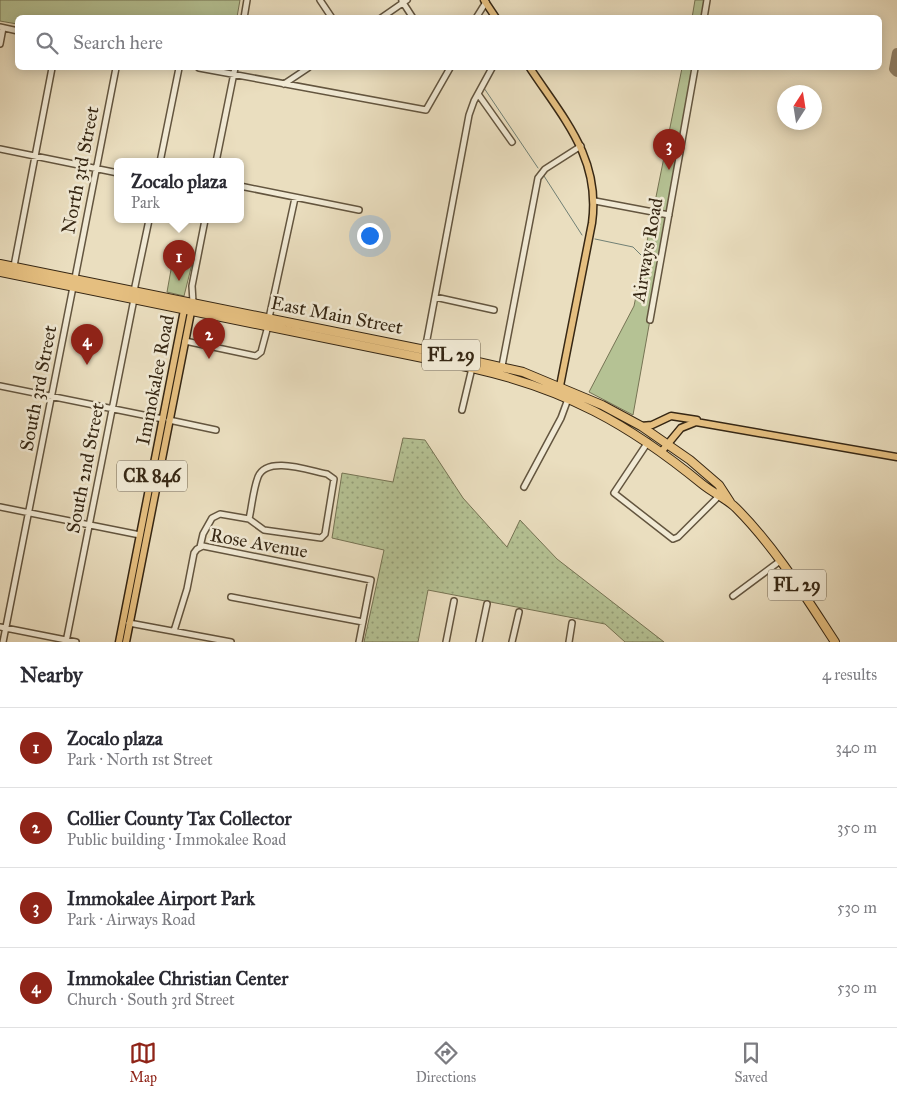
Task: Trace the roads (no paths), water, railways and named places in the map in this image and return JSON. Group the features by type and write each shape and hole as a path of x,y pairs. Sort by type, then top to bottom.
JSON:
{"highway":[{"name":"FL 29","path":"0,264 134,291 190,299"},
{"name":"FL 29","path":"0,271 188,310"},
{"path":"73,287 75,278"},
{"name":"East Main Street","path":"190,299 268,322"},
{"name":"East Main Street","path":"188,310 268,322 424,354 502,366 560,386 602,405 668,443 700,468 780,561 834,642"},
{"name":"East Main Street","path":"424,354 512,378 556,394 603,415 648,441 721,494"},
{"path":"556,394 560,386"}],"main road":[{"path":"485,1 494,15"},
{"path":"531,70 581,146 591,172 595,201 560,386"},
{"path":"0,271 3,268 38,271"},
{"name":"Immokalee Road","path":"119,642 126,622 190,299"},
{"name":"Immokalee Road","path":"177,364 185,341 188,310"},
{"path":"641,426 652,425 667,417 676,416 897,457"},
{"path":"662,451 675,433 686,424 696,422 708,423"},
{"name":"Immokalee Road","path":"126,622 126,642"}],"street":[{"path":"244,15 247,0"},
{"path":"320,0 330,15"},
{"path":"704,15 707,0"},
{"path":"385,15 404,1 411,15"},
{"path":"478,15 485,1"},
{"path":"0,44 2,27 15,30"},
{"path":"14,266 52,70"},
{"name":"North 3rd Street","path":"75,278 116,70"},
{"path":"161,158 179,70"},
{"path":"210,70 426,110 448,70"},
{"path":"217,158 234,70"},
{"path":"284,84 305,70"},
{"path":"424,354 469,115 491,70"},
{"name":"Airways Road","path":"650,320 695,70"},
{"path":"478,94 512,142"},
{"path":"502,366 538,178 541,172 581,146"},
{"path":"0,149 114,172"},
{"path":"244,187 359,210"},
{"path":"185,341 256,356 261,352 295,198"},
{"path":"595,201 669,215"},
{"path":"134,291 148,223"},
{"path":"190,299 204,223"},
{"name":"South 3rd Street","path":"3,642 3,627 73,287"},
{"path":"435,297 494,310"},
{"name":"South 2nd Street","path":"66,641 134,299"},
{"path":"462,410 472,368"},
{"path":"0,386 216,430"},
{"path":"524,487 561,418 568,399"},
{"path":"648,441 614,493 672,539 678,537 721,494"},
{"path":"200,547 203,534 215,515 249,519 264,530 321,538 325,534 334,478 327,474 275,464 265,467 258,477 249,519"},
{"path":"0,506 143,536"},
{"name":"Rose Avenue","path":"174,631 187,589 194,553 200,547 371,580 363,622"},
{"path":"733,596 780,561"},
{"path":"230,597 363,622 359,642"},
{"path":"446,642 454,601"},
{"path":"479,642 487,604"},
{"path":"512,642 519,612"},
{"path":"126,622 231,642"},
{"path":"569,642 572,623"},
{"path":"3,627 76,642"},
{"path":"189,642 193,635"}],"waterway":[{"path":"484,88 538,168"},
{"path":"544,176 582,235"},
{"path":"595,239 633,247 643,257"}],"place":[{"name":"Immokalee Airport Park","path":"669,170"},
{"name":"Zocalo plaza","path":"179,281"},
{"name":"Collier County Tax Collector","path":"209,359"},
{"name":"Immokalee Christian Center","path":"87,365"}]}
